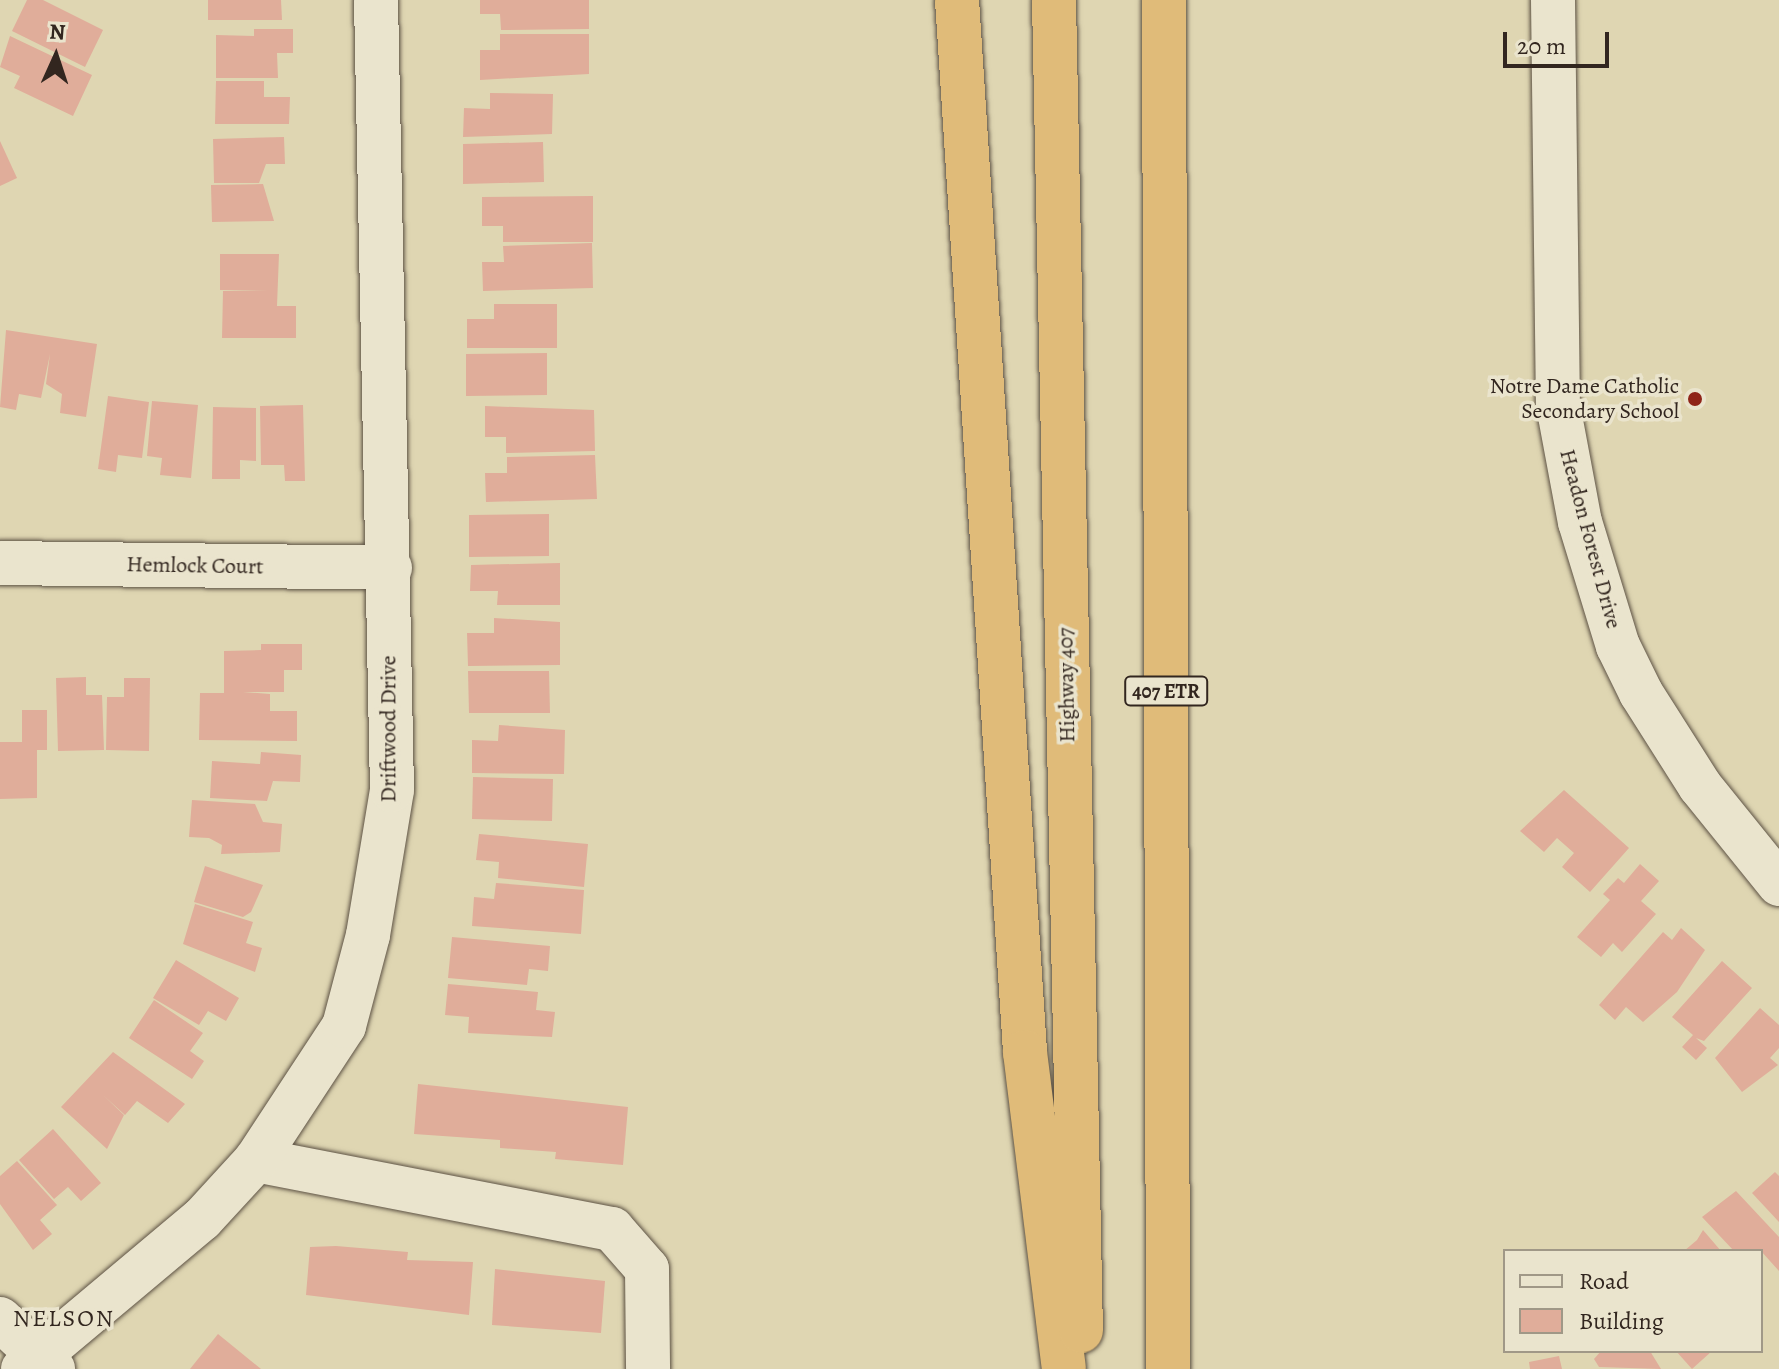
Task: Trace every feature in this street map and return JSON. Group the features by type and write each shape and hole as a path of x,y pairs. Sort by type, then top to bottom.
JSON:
{"highway":[{"path":"957,0 1025,1052 1064,1369"},
{"name":"Highway 407","path":"1054,0 1082,1369"},
{"name":"407 ETR","path":"1165,4 1168,1369"}],"street":[{"name":"Driftwood Drive","path":"37,1365 202,1219 256,1160 344,1026 368,935 392,790 390,568 376,0"},
{"name":"Headon Forest Drive","path":"1553,0 1558,405 1580,522 1618,646 1641,693 1700,786 1779,884"},
{"name":"Hemlock Court","path":"0,563 390,568"},
{"path":"256,1160 612,1229 647,1269 648,1369"},
{"path":"0,1319 37,1365"}],"building":[{"path":"27,0 43,0 103,30 85,67 12,31"},
{"path":"208,0 281,0 282,20 208,20"},
{"path":"480,0 589,0 589,29 501,30 500,14 480,14"},
{"path":"254,29 293,29 293,53 277,53 278,78 216,78 216,35 254,36"},
{"path":"500,34 589,34 589,74 480,80 480,50 500,50"},
{"path":"10,36 92,75 73,116 14,88 20,76 0,67"},
{"path":"216,81 264,81 264,97 290,97 289,124 215,124"},
{"path":"490,93 553,94 552,134 463,137 464,108 490,109"},
{"path":"284,137 285,164 266,164 259,183 214,183 213,139"},
{"path":"0,141 17,178 0,186"},
{"path":"543,142 544,182 463,184 463,144"},
{"path":"263,184 274,221 212,222 211,185"},
{"path":"593,196 593,242 503,242 503,226 482,226 482,197"},
{"path":"592,243 593,288 483,291 482,262 504,262 503,246"},
{"path":"220,254 279,254 277,306 296,306 296,338 222,338 223,291 269,290 220,290"},
{"path":"494,304 557,304 557,348 467,348 467,319 494,319"},
{"path":"6,330 97,344 86,417 60,413 62,394 46,384 50,354 41,398 19,394 16,410 0,407"},
{"path":"547,353 547,395 466,396 466,354"},
{"path":"108,396 149,402 142,458 118,455 116,472 98,469"},
{"path":"152,401 198,405 191,478 160,475 162,458 147,456"},
{"path":"303,405 305,481 285,481 284,465 261,465 260,406"},
{"path":"485,406 594,410 595,451 506,453 506,437 485,437"},
{"path":"213,407 256,408 256,461 240,460 240,479 212,479"},
{"path":"595,455 597,499 486,502 485,473 507,473 507,457"},
{"path":"549,514 549,556 469,557 469,515"},
{"path":"560,563 560,605 497,605 498,591 470,591 471,565"},
{"path":"494,618 560,622 560,665 468,666 467,633 494,633"},
{"path":"261,644 302,644 302,670 284,670 284,692 243,692 270,694 270,711 297,711 297,741 199,740 200,693 224,693 224,651 261,650"},
{"path":"468,671 549,671 550,713 469,713"},
{"path":"86,677 86,695 102,695 104,750 58,751 56,678"},
{"path":"124,678 150,678 149,751 106,750 107,697 124,697"},
{"path":"22,710 47,710 47,750 37,750 37,798 0,799 0,742 22,742"},
{"path":"499,725 565,730 564,774 472,773 472,740 498,741"},
{"path":"261,752 301,755 300,782 273,781 267,801 210,798 212,761 260,764"},
{"path":"473,777 553,779 552,821 472,819"},
{"path":"1564,790 1629,848 1590,892 1562,867 1574,853 1557,838 1544,852 1520,831"},
{"path":"192,800 255,804 263,822 282,824 280,852 221,854 222,845 209,838 189,837"},
{"path":"479,834 588,844 584,887 498,878 499,862 476,860"},
{"path":"1640,864 1659,881 1641,901 1656,914 1622,952 1613,943 1601,957 1577,937 1610,900 1603,894 1618,878 1624,883"},
{"path":"205,866 263,885 251,912 243,917 194,902"},
{"path":"496,883 584,890 581,934 472,926 474,897 494,899"},
{"path":"195,904 253,922 246,943 262,948 255,972 183,944"},
{"path":"1681,928 1705,950 1677,992 1643,1022 1626,1007 1615,1020 1599,1005 1663,932 1672,940"},
{"path":"452,937 550,946 548,971 529,969 527,985 448,978"},
{"path":"176,960 239,998 226,1021 208,1011 199,1025 153,998"},
{"path":"1722,961 1752,988 1704,1041 1696,1038 1707,1048 1696,1060 1682,1047 1693,1035 1672,1017"},
{"path":"448,984 538,992 536,1010 555,1012 552,1037 468,1033 469,1017 445,1015"},
{"path":"154,1000 203,1033 190,1051 204,1061 192,1079 129,1038"},
{"path":"1760,1008 1779,1025 1779,1048 1770,1058 1778,1065 1742,1092 1715,1058"},
{"path":"113,1052 185,1104 168,1123 137,1101 125,1115 103,1095 124,1115 107,1149 61,1107"},
{"path":"418,1084 628,1107 623,1165 555,1159 556,1152 500,1148 500,1140 414,1134"},
{"path":"53,1129 101,1183 81,1201 68,1187 54,1199 19,1160"},
{"path":"17,1161 57,1205 40,1220 52,1234 33,1250 0,1204 0,1176"},
{"path":"1775,1172 1779,1176 1779,1222 1752,1193"},
{"path":"1736,1191 1779,1237 1779,1271 1763,1253 1763,1249 1732,1249 1702,1217"},
{"path":"1703,1230 1719,1249 1686,1249"},
{"path":"310,1247 408,1252 407,1260 473,1262 469,1315 306,1295"},
{"path":"495,1269 605,1281 601,1333 492,1325"},
{"path":"218,1334 261,1369 190,1369"},
{"path":"1599,1353 1651,1353 1661,1369 1599,1367 1594,1359"},
{"path":"1678,1353 1710,1353 1692,1369"},
{"path":"1559,1356 1562,1369 1530,1369 1529,1362"}],"place":[{"name":"Notre Dame Catholic Secondary School","path":"1695,399"}],"district":[{"name":"NELSON","path":"64,1319"}]}
